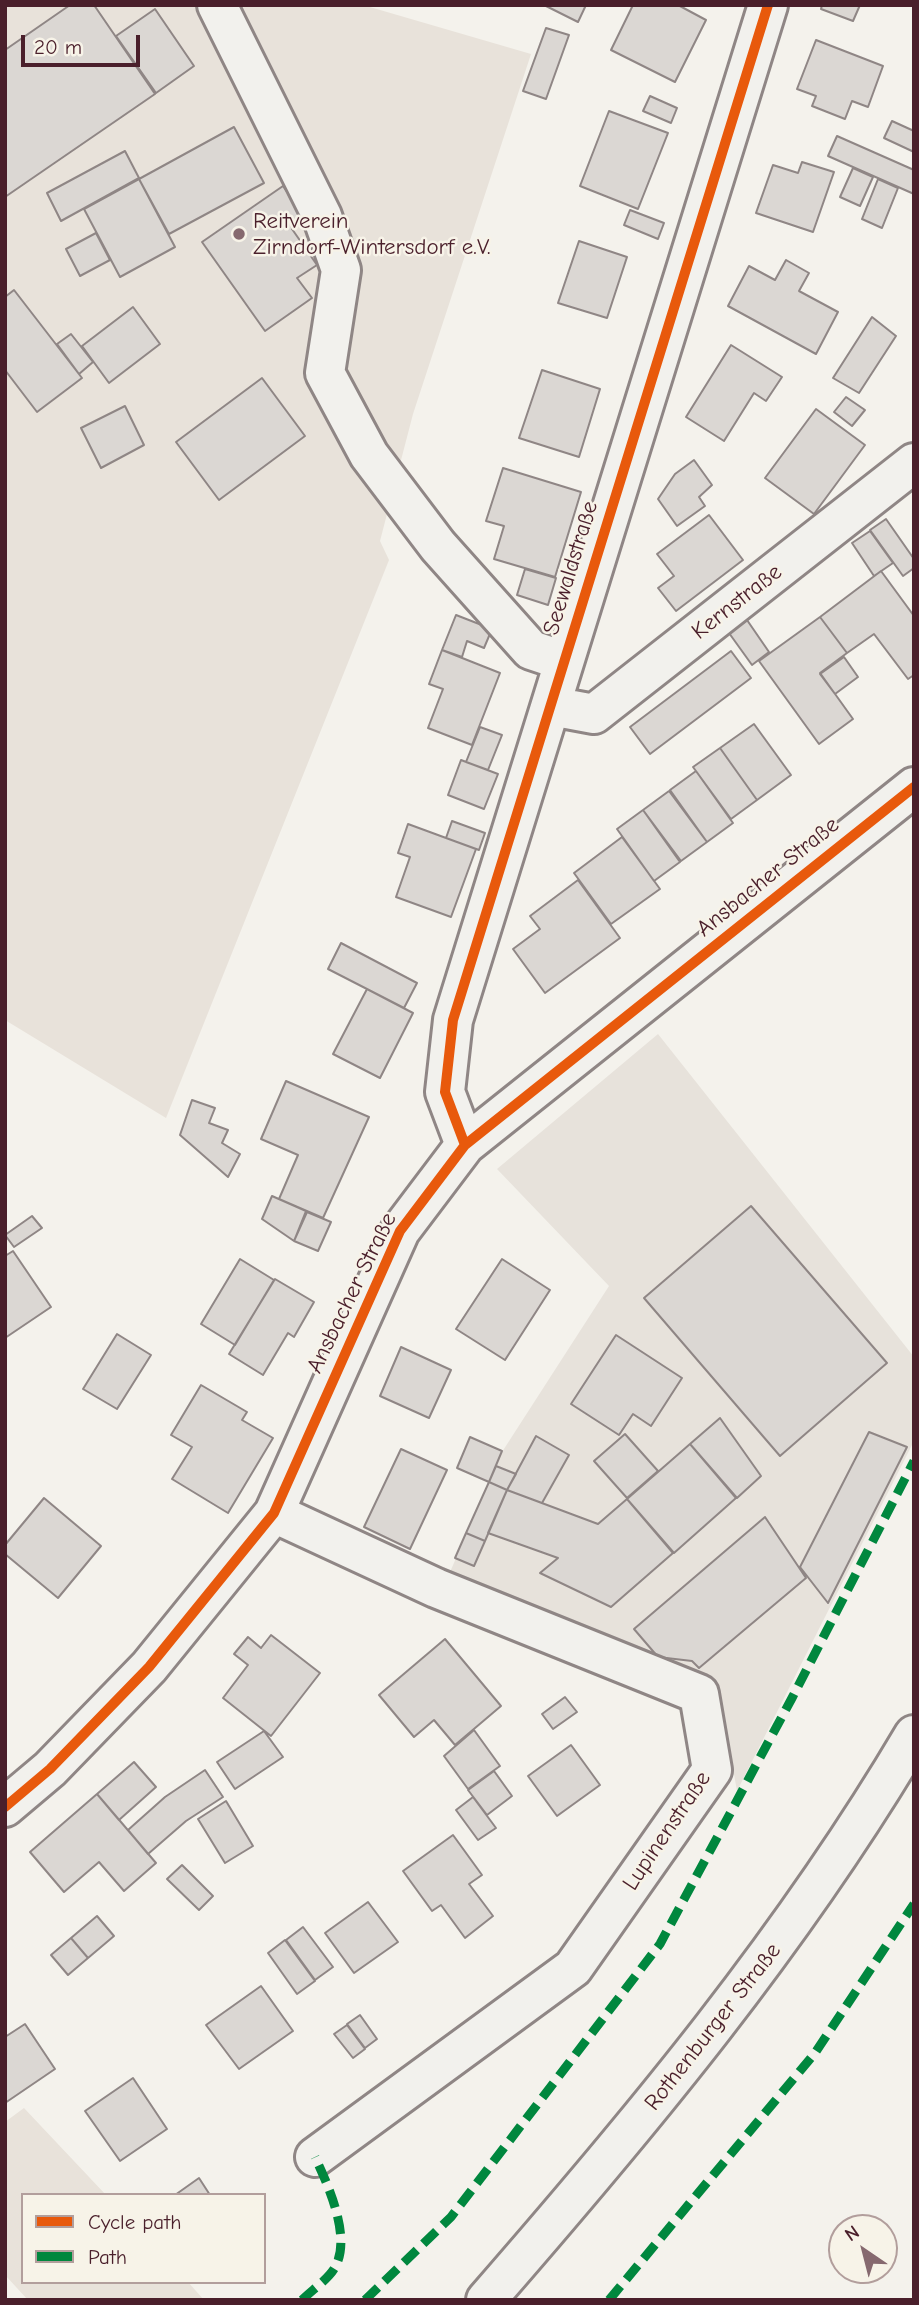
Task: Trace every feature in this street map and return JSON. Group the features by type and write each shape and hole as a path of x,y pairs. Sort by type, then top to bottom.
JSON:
{"street":[{"name":"Seewaldstraße","path":"217,5 322,216 341,270 325,373 369,455 438,546 531,650 564,661"},
{"name":"Seewaldstraße","path":"465,1145 445,1092 453,1020 768,5"},
{"name":"Kernstraße","path":"551,706 594,714 914,463"},
{"name":"Ansbacher Straße","path":"5,1807 50,1769 149,1667 274,1513 400,1231 465,1145 914,787"},
{"name":"Lupinenstraße","path":"274,1513 436,1588 699,1694 712,1770 573,1968 315,2157"},
{"name":"Rothenburger Straße","path":"486,2300 626,2140 751,1981 864,1819 914,1735"}],"shaded area":[{"name":"Reitverein Zirndorf-Wintersdorf e.V.","path":"5,5 363,5 531,54 413,414 380,541 389,560 166,1118 5,1020"},
{"path":"658,1034 914,1357 914,1441 737,1791 717,1680 447,1579 502,1452 609,1286 497,1169"},
{"path":"24,2108 104,2193 21,2193 21,2284 190,2284 204,2300 28,2300 5,2275 5,2122"}],"building":[{"path":"70,5 94,5 155,94 5,197 5,50"},
{"path":"544,5 586,5 578,22"},
{"path":"633,5 678,5 706,20 675,82 611,50"},
{"path":"822,5 860,5 853,21 821,9"},
{"path":"155,9 194,66 156,93 116,36"},
{"path":"546,28 569,35 546,99 523,91"},
{"path":"816,40 883,66 868,107 852,101 845,119 812,106 816,96 797,89"},
{"path":"650,96 677,108 671,123 643,111"},
{"path":"609,111 668,133 638,209 580,186"},
{"path":"892,121 914,131 914,152 884,138"},
{"path":"234,127 264,183 169,234 139,179"},
{"path":"837,136 914,170 914,194 828,156"},
{"path":"125,151 139,178 61,221 47,193"},
{"path":"802,162 834,172 813,232 756,213 773,165 798,173"},
{"path":"853,168 873,177 860,206 840,197"},
{"path":"139,179 175,247 120,277 84,209"},
{"path":"878,179 898,188 882,228 862,219"},
{"path":"283,186 306,219 292,229 317,265 297,278 312,298 265,331 202,242"},
{"path":"630,210 664,223 658,239 624,225"},
{"path":"96,233 110,260 80,276 66,249"},
{"path":"579,241 627,257 607,318 558,303"},
{"path":"786,260 809,273 799,291 838,312 816,354 728,306 749,266 775,280"},
{"path":"14,290 82,378 37,412 5,370 5,297"},
{"path":"133,307 160,344 109,383 82,346"},
{"path":"872,317 896,336 859,393 833,378"},
{"path":"71,334 93,362 79,374 57,344"},
{"path":"731,345 782,377 766,401 754,393 724,441 686,417"},
{"path":"542,370 600,389 579,457 519,438"},
{"path":"262,378 305,436 219,500 176,442"},
{"path":"846,397 865,410 852,426 834,412"},
{"path":"125,406 144,445 101,468 81,428"},
{"path":"816,409 865,445 814,514 765,478"},
{"path":"694,460 712,485 699,497 705,506 677,526 658,499 675,474"},
{"path":"503,468 581,492 555,577 494,559 504,526 486,521"},
{"path":"709,515 743,560 676,611 658,588 674,576 657,554"},
{"path":"886,519 914,559 914,568 903,576 870,530"},
{"path":"870,531 893,563 874,576 852,543"},
{"path":"525,569 556,578 548,605 517,595"},
{"path":"881,571 914,616 914,675 908,679 874,634 847,653 820,617"},
{"path":"456,615 492,629 484,648 467,641 462,657 442,650"},
{"path":"820,617 847,653 820,673 853,719 819,744 759,661"},
{"path":"747,620 769,652 752,665 729,633"},
{"path":"442,650 500,673 472,745 428,728 443,689 429,684"},
{"path":"731,651 751,678 650,754 630,727"},
{"path":"844,657 858,677 835,694 820,674"},
{"path":"754,724 791,775 757,800 720,748"},
{"path":"480,727 502,735 488,770 466,762"},
{"path":"720,748 757,800 731,819 693,767"},
{"path":"461,760 498,774 484,809 448,795"},
{"path":"696,771 733,823 707,842 670,790"},
{"path":"669,791 707,842 681,861 643,810"},
{"path":"643,810 680,862 654,881 617,829"},
{"path":"452,821 485,833 479,850 446,838"},
{"path":"408,824 476,849 451,917 396,897 410,857 398,853"},
{"path":"622,837 660,889 611,924 574,873"},
{"path":"578,880 620,938 545,993 513,949 540,929 530,916"},
{"path":"341,943 417,983 404,1008 328,969"},
{"path":"367,989 413,1013 380,1078 333,1054"},
{"path":"286,1081 369,1117 323,1218 279,1199 298,1155 261,1139"},
{"path":"192,1100 215,1108 209,1123 228,1130 222,1143 240,1154 228,1177 180,1135"},
{"path":"272,1196 306,1211 294,1241 262,1219"},
{"path":"751,1206 887,1363 780,1456 644,1298"},
{"path":"307,1212 331,1222 318,1251 294,1241"},
{"path":"32,1216 42,1228 14,1247 5,1235"},
{"path":"13,1251 51,1307 5,1338 5,1256"},
{"path":"240,1259 274,1280 235,1345 201,1324"},
{"path":"502,1259 550,1290 505,1360 456,1329"},
{"path":"275,1279 314,1302 294,1337 288,1333 263,1375 229,1354"},
{"path":"117,1334 151,1355 117,1409 83,1389"},
{"path":"616,1335 682,1378 651,1426 633,1414 619,1435 571,1404"},
{"path":"401,1347 451,1370 429,1418 380,1396"},
{"path":"201,1385 247,1412 242,1420 273,1438 228,1513 172,1479 192,1447 171,1435"},
{"path":"720,1418 761,1476 737,1498 690,1444"},
{"path":"869,1432 907,1447 828,1603 800,1567"},
{"path":"625,1434 658,1471 627,1498 594,1461"},
{"path":"536,1436 569,1455 542,1503 507,1490"},
{"path":"470,1437 502,1451 489,1482 457,1468"},
{"path":"690,1444 736,1498 674,1553 627,1499"},
{"path":"401,1449 447,1470 410,1549 364,1527"},
{"path":"496,1466 516,1474 507,1490 489,1482"},
{"path":"489,1482 507,1490 485,1541 466,1533"},
{"path":"507,1490 598,1524 627,1499 673,1553 611,1607 540,1573 558,1558 488,1533"},
{"path":"44,1498 101,1546 58,1598 5,1554 5,1545"},
{"path":"765,1517 806,1578 699,1668 692,1661 658,1657 634,1629"},
{"path":"466,1533 485,1541 474,1566 455,1558"},
{"path":"271,1635 320,1673 271,1736 223,1698 248,1665 234,1654 248,1637 261,1648"},
{"path":"445,1639 501,1706 455,1745 434,1720 414,1737 379,1695"},
{"path":"565,1697 577,1712 553,1729 542,1714"},
{"path":"474,1730 500,1766 468,1789 444,1756"},
{"path":"264,1731 283,1757 235,1789 217,1762"},
{"path":"571,1745 600,1785 557,1816 528,1776"},
{"path":"134,1762 156,1787 119,1820 97,1794"},
{"path":"205,1770 223,1797 186,1821 148,1854 128,1830 165,1797"},
{"path":"494,1771 512,1796 487,1815 468,1790"},
{"path":"97,1794 156,1863 124,1891 99,1862 64,1892 30,1852"},
{"path":"473,1797 496,1828 478,1840 456,1810"},
{"path":"226,1801 253,1846 225,1863 198,1819"},
{"path":"453,1835 482,1875 469,1884 493,1916 465,1938 441,1905 432,1911 403,1871"},
{"path":"182,1865 213,1896 199,1910 167,1879"},
{"path":"368,1902 398,1942 354,1973 325,1933"},
{"path":"97,1916 114,1936 88,1958 71,1938"},
{"path":"303,1927 333,1967 315,1980 286,1940"},
{"path":"71,1938 88,1958 68,1975 51,1955"},
{"path":"285,1940 315,1981 297,1994 268,1953"},
{"path":"261,1986 293,2031 239,2069 206,2025"},
{"path":"360,2015 377,2039 365,2048 347,2024"},
{"path":"25,2024 55,2069 5,2103 5,2037"},
{"path":"347,2025 365,2049 353,2058 334,2034"},
{"path":"133,2078 167,2129 120,2161 85,2111"},
{"path":"199,2178 209,2193 178,2193"}],"marked path":[{"path":"365,2300 451,2217 660,1944 792,1698 914,1461"},
{"path":"609,2300 815,2053 914,1904"},
{"path":"302,2300 334,2269 341,2243 336,2212 315,2157"}],"cycle path":[{"path":"465,1145 445,1092 453,1020 768,5"},
{"path":"5,1807 50,1769 149,1667 274,1513 400,1231 465,1145 914,787"}],"place":[{"name":"Reitverein Zirndorf-Wintersdorf e.V.","path":"239,234"}]}
